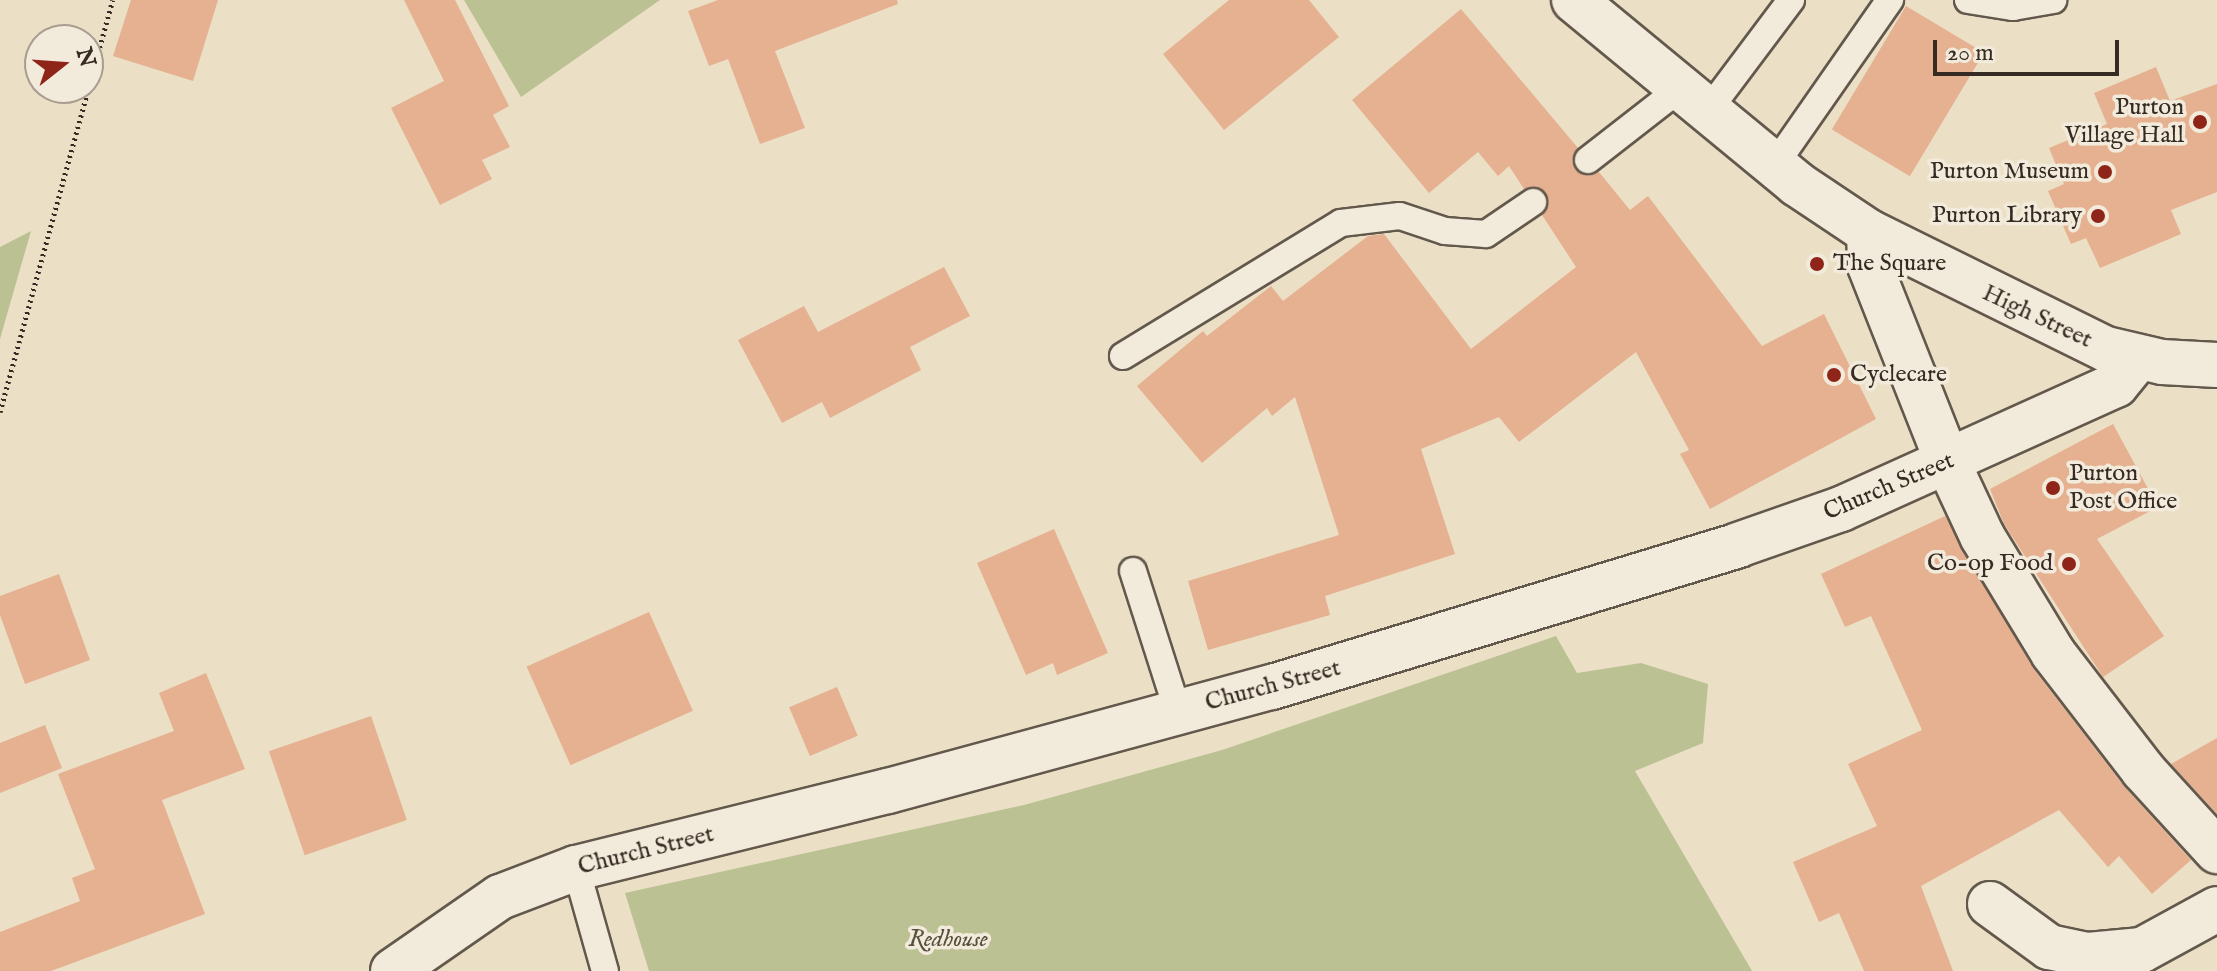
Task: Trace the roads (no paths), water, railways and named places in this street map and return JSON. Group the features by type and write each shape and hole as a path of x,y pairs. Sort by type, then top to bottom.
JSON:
{"street":[{"name":"High Street","path":"1574,0 1774,166 1869,232 2038,319 2138,358 2217,365"},
{"path":"1869,232 1870,266 1948,463 1982,536 2053,653 2143,770 2217,851"},
{"name":"Church Street","path":"393,971 500,897 576,868 888,791 1390,654 1738,545 1948,463 2116,385 2138,358"},
{"path":"1990,904 2049,947 2088,955 2142,950 2217,909"}],"lane":[{"path":"1588,160 1692,101 1791,0"},
{"path":"1774,166 1890,0"},
{"path":"1968,0 2013,7 2053,0"},
{"path":"1123,356 1341,223 1400,216 1456,234 1486,234 1533,202"},
{"path":"1133,571 1178,712"},
{"path":"576,868 605,971"}],"place":[{"name":"Purton Village Hall","path":"2200,122"},
{"name":"Purton Museum","path":"2105,172"},
{"name":"Purton Library","path":"2098,216"},
{"name":"The Square","path":"1817,264"},
{"name":"Cyclecare","path":"1834,375"},
{"name":"Purton Post Office","path":"2053,488"},
{"name":"Co-op Food","path":"2069,564"}],"park label":[{"name":"Redhouse","path":"948,940"}]}
